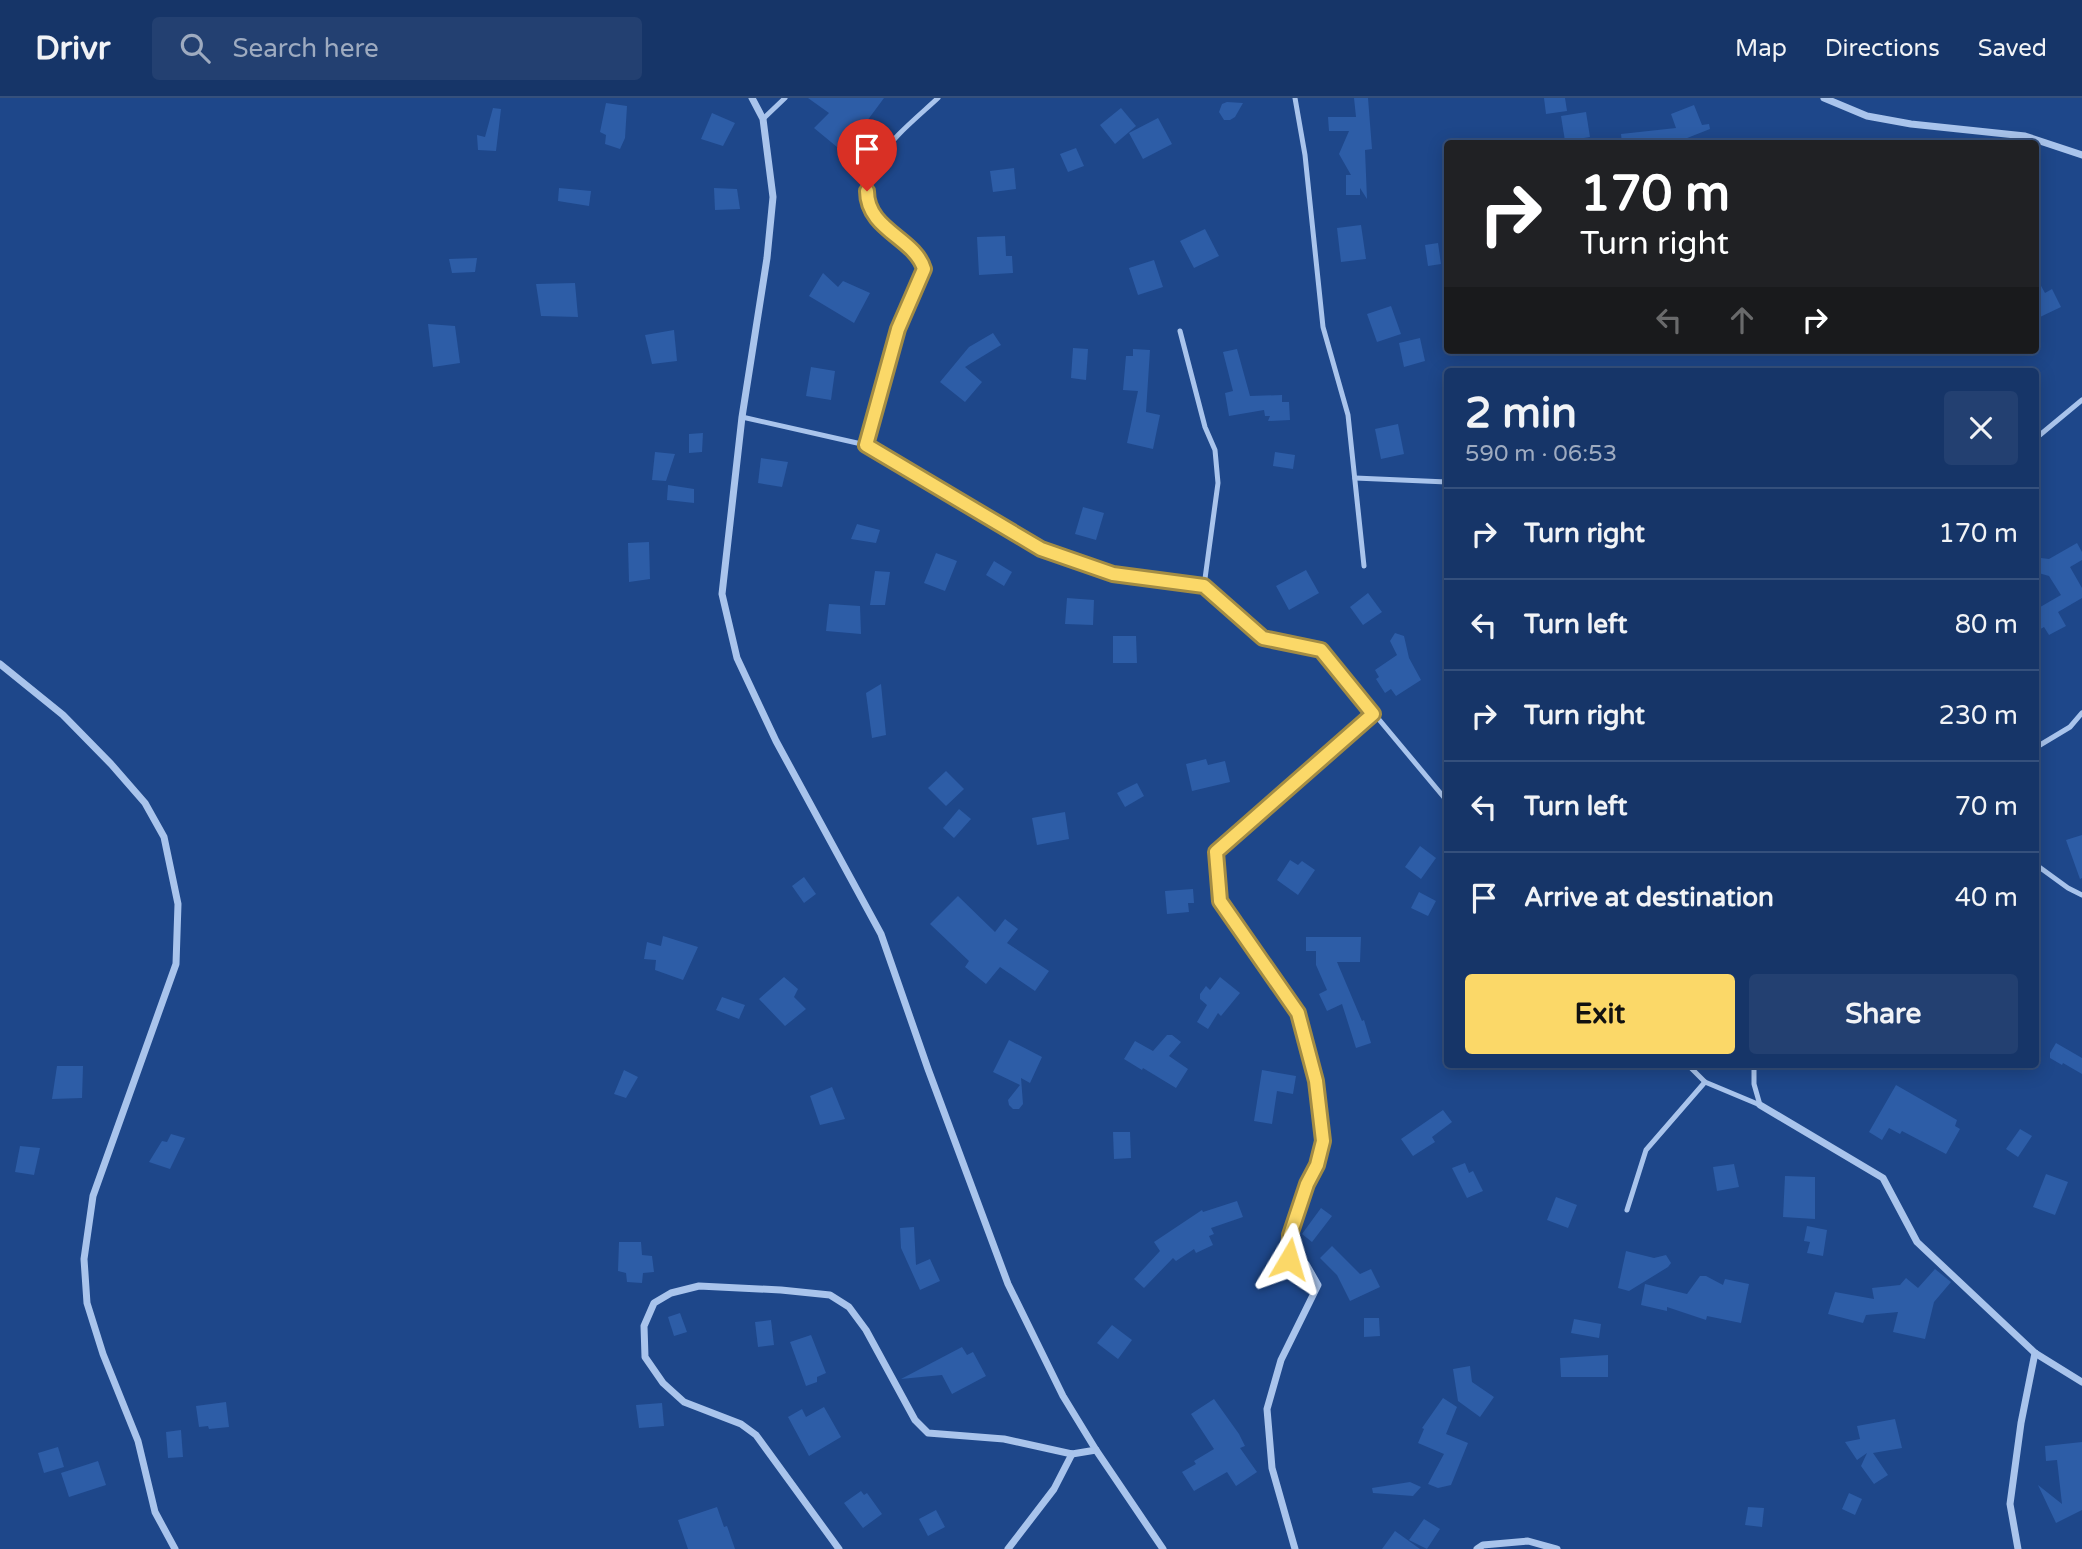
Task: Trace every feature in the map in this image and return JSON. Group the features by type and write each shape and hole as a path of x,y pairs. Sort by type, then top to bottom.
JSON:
{"street":[{"path":"752,98 763,119 772,197 766,258 742,417 722,594 737,658 776,741 881,934 1008,1284 1063,1396 1163,1549"},
{"path":"1824,98 1867,116 1911,124 2025,136 2037,140"},
{"path":"2039,141 2082,155"},
{"path":"0,664 63,715 145,803 164,837 178,904 176,964 93,1196 84,1259 87,1303 103,1354 138,1441 155,1512 175,1549"},
{"path":"1295,1549 1272,1468 1267,1409 1281,1360 1318,1284 1306,1264 1289,1259 1289,1254 1290,1235 1307,1184 1317,1165 1323,1141 1317,1093 1298,1013 1220,901 1216,852 1373,714"},
{"path":"1759,1105 1884,1178 1917,1242 2035,1353 2082,1381"},
{"path":"839,1549 756,1435 741,1424 684,1402 663,1383 645,1357 644,1326 654,1303 671,1293 699,1286 830,1295 849,1307 866,1330 915,1420 928,1433 1004,1439 1072,1454 1096,1450"},
{"path":"2018,1549 2010,1504 2021,1423 2035,1353"},
{"path":"1008,1549 1054,1489 1072,1454"},
{"path":"1477,1549 1483,1545 1528,1541 1557,1549"}],"lane":[{"path":"763,119 785,98"},
{"path":"866,445 898,329 924,269 918,257 883,226 867,200 871,171 894,140 938,98"},
{"path":"1295,98 1305,155 1323,327 1348,415 1364,566"},
{"path":"1180,331 1205,427 1215,450 1218,483 1204,586"},
{"path":"2039,436 2082,400"},
{"path":"742,417 866,445 1041,549 1113,574 1204,586 1263,638 1321,650 1444,797"},
{"path":"1355,478 1444,482"},
{"path":"2039,746 2070,727 2082,713"},
{"path":"2039,867 2082,895"},
{"path":"1691,1068 1705,1082 1759,1105"},
{"path":"1754,1068 1754,1084 1759,1105"},
{"path":"1627,1210 1647,1150 1705,1082"}],"building":[{"path":"808,98 884,98 867,121 882,131 871,146 854,161 814,128 829,113"},
{"path":"1354,98 1368,98 1372,149 1365,150 1367,199 1360,188 1360,195 1346,195 1346,175 1351,175 1339,154 1349,131 1329,131 1328,117 1356,117"},
{"path":"1544,98 1565,98 1567,111 1546,114"},
{"path":"606,103 627,106 625,138 620,149 605,144 606,135 600,132"},
{"path":"1243,103 1235,117 1224,120 1219,112 1222,104"},
{"path":"1694,105 1702,125 1709,124 1710,129 1682,140 1622,140 1621,134 1676,128 1671,114"},
{"path":"493,108 501,109 496,151 478,150 477,135 485,137"},
{"path":"1121,108 1136,126 1115,144 1100,125"},
{"path":"1586,112 1590,137 1565,140 1561,116"},
{"path":"712,113 735,123 723,146 701,139"},
{"path":"1158,118 1172,144 1143,159 1129,133"},
{"path":"1076,148 1084,166 1068,172 1060,154"},
{"path":"1014,168 1016,189 993,192 990,171"},
{"path":"559,188 591,191 589,206 558,201"},
{"path":"714,188 737,189 740,209 715,210"},
{"path":"1361,225 1366,259 1341,262 1337,228"},
{"path":"1205,229 1219,256 1194,268 1180,241"},
{"path":"1005,236 1006,256 1012,256 1013,273 979,275 977,237"},
{"path":"1438,243 1441,264 1428,266 1425,245"},
{"path":"477,258 475,272 452,273 449,259"},
{"path":"1154,260 1163,287 1138,295 1129,268"},
{"path":"823,273 838,287 843,281 870,293 854,323 809,296"},
{"path":"2039,282 2045,293 2052,289 2061,307 2040,317"},
{"path":"575,283 578,317 541,316 536,284"},
{"path":"1391,306 1401,334 1377,342 1367,314"},
{"path":"428,324 455,326 460,363 433,367"},
{"path":"674,330 677,361 652,364 645,335"},
{"path":"993,333 1001,345 965,367 982,382 965,402 940,382 969,347"},
{"path":"1420,338 1425,361 1404,367 1399,343"},
{"path":"1073,348 1088,349 1086,380 1071,378"},
{"path":"1133,349 1150,350 1146,412 1160,415 1153,449 1127,443 1138,391 1123,390 1126,356 1133,356"},
{"path":"1237,349 1250,396 1282,395 1282,402 1289,402 1290,420 1268,421 1270,416 1265,416 1264,410 1229,416 1225,393 1233,391 1223,352"},
{"path":"811,367 835,371 831,400 806,396"},
{"path":"1398,424 1404,454 1381,459 1375,429"},
{"path":"703,433 702,452 689,453 689,434"},
{"path":"655,452 675,454 666,481 652,480"},
{"path":"1275,452 1295,455 1293,469 1273,466"},
{"path":"761,458 788,462 782,487 758,483"},
{"path":"668,485 694,489 694,503 667,500"},
{"path":"1083,507 1104,513 1096,540 1075,534"},
{"path":"857,524 880,530 876,543 851,539"},
{"path":"649,542 650,579 629,582 628,543"},
{"path":"2077,543 2082,552 2082,560 2070,567 2082,588 2082,598 2058,612 2066,626 2049,635 2044,627 2039,630 2039,608 2061,595 2049,576 2039,573 2039,559 2049,559"},
{"path":"936,553 957,561 945,591 924,583"},
{"path":"994,561 1012,572 1004,586 986,575"},
{"path":"1306,570 1319,593 1289,610 1276,586"},
{"path":"875,571 890,572 885,605 870,605"},
{"path":"1368,593 1382,612 1363,625 1350,607"},
{"path":"1067,598 1094,600 1093,625 1065,624"},
{"path":"829,604 860,606 861,634 826,631"},
{"path":"1395,633 1404,636 1409,658 1421,680 1396,696 1391,689 1385,693 1376,679 1379,677 1375,670 1397,655 1390,641"},
{"path":"1113,636 1136,636 1137,663 1113,663"},
{"path":"881,684 886,735 872,738 866,693"},
{"path":"1206,759 1208,765 1225,761 1230,782 1192,791 1186,764"},
{"path":"946,771 964,789 946,806 928,788"},
{"path":"1137,783 1144,796 1125,807 1117,793"},
{"path":"959,809 971,819 954,838 943,828"},
{"path":"1065,812 1069,839 1037,845 1032,818"},
{"path":"2082,835 2082,878 2080,879 2066,840"},
{"path":"1420,846 1436,858 1421,879 1405,867"},
{"path":"1290,860 1298,865 1302,861 1315,870 1298,895 1277,880"},
{"path":"804,877 816,894 804,903 792,886"},
{"path":"1193,889 1194,903 1188,903 1189,912 1167,914 1165,891"},
{"path":"1419,892 1436,901 1428,916 1411,908"},
{"path":"958,896 995,932 1005,919 1018,929 1007,943 1049,971 1035,991 1000,967 986,984 965,967 969,961 930,924"},
{"path":"663,936 698,947 683,980 655,970 656,960 644,959 647,942 661,946"},
{"path":"1306,937 1361,937 1360,962 1337,962 1362,1021 1364,1020 1371,1043 1356,1048 1342,1004 1327,1011 1319,994 1327,990 1316,965 1316,951 1306,951"},
{"path":"784,977 798,989 794,997 806,1009 785,1026 759,999"},
{"path":"1220,977 1240,993 1221,1016 1218,1013 1208,1029 1197,1022 1207,1005 1200,999 1200,994 1206,986 1210,990"},
{"path":"722,997 745,1005 739,1019 716,1010"},
{"path":"1167,1035 1172,1035 1181,1042 1169,1056 1188,1069 1176,1088 1124,1059 1135,1041 1153,1051"},
{"path":"1009,1040 1042,1057 1030,1083 1021,1078 1023,1104 1019,1109 1013,1109 1008,1100 1020,1085 993,1072"},
{"path":"2056,1043 2082,1058 2082,1074 2050,1058"},
{"path":"57,1066 83,1066 82,1098 52,1099"},
{"path":"624,1070 638,1077 626,1098 614,1094"},
{"path":"1262,1070 1296,1076 1293,1094 1277,1091 1272,1124 1254,1121"},
{"path":"1896,1085 1957,1120 1955,1126 1960,1129 1946,1154 1902,1131 1900,1134 1889,1128 1882,1140 1869,1132"},
{"path":"832,1087 845,1119 820,1125 810,1096"},
{"path":"1443,1110 1452,1122 1432,1137 1435,1142 1413,1156 1401,1139"},
{"path":"2020,1129 2032,1136 2018,1157 2006,1149"},
{"path":"1113,1132 1130,1132 1131,1158 1114,1159"},
{"path":"171,1134 185,1138 170,1169 149,1162 162,1141 167,1142"},
{"path":"20,1146 40,1148 34,1175 15,1172"},
{"path":"1465,1163 1469,1173 1473,1171 1483,1191 1467,1198 1452,1168"},
{"path":"1734,1164 1739,1187 1717,1191 1713,1167"},
{"path":"2046,1174 2068,1182 2055,1215 2033,1207"},
{"path":"1785,1176 1815,1177 1815,1219 1783,1217"},
{"path":"1556,1197 1577,1205 1568,1228 1547,1220"},
{"path":"1237,1201 1243,1217 1211,1228 1214,1234 1209,1236 1213,1245 1196,1253 1194,1249 1176,1261 1173,1258 1144,1288 1134,1279 1160,1251 1154,1242 1202,1210 1203,1212"},
{"path":"1321,1208 1332,1216 1312,1242 1302,1234"},
{"path":"1807,1226 1827,1230 1823,1256 1807,1253 1810,1242 1804,1241"},
{"path":"914,1227 916,1265 930,1259 940,1281 920,1290 901,1248 900,1228"},
{"path":"619,1242 641,1242 642,1255 652,1256 654,1272 643,1273 642,1283 627,1282 626,1273 618,1271"},
{"path":"1332,1246 1360,1274 1371,1269 1380,1287 1350,1301 1337,1275 1320,1258"},
{"path":"1626,1251 1654,1258 1666,1255 1671,1263 1629,1291 1618,1288"},
{"path":"1935,1269 1951,1282 1934,1302 1925,1339 1893,1332 1898,1312 1866,1315 1863,1323 1828,1314 1835,1292 1874,1299 1872,1288 1900,1285 1906,1278 1918,1288"},
{"path":"1700,1276 1706,1276 1723,1285 1725,1279 1749,1284 1741,1323 1707,1316 1706,1320 1667,1307 1667,1311 1641,1305 1645,1284 1687,1294"},
{"path":"680,1313 687,1332 674,1336 668,1317"},
{"path":"1364,1318 1379,1318 1380,1336 1364,1337"},
{"path":"1574,1319 1601,1324 1599,1338 1571,1333"},
{"path":"771,1320 774,1345 758,1347 755,1322"},
{"path":"1112,1325 1132,1340 1118,1359 1097,1343"},
{"path":"811,1335 826,1373 817,1377 817,1382 806,1386 790,1342"},
{"path":"962,1347 967,1355 973,1352 986,1376 952,1394 942,1375 901,1379"},
{"path":"1608,1355 1608,1377 1561,1377 1560,1358"},
{"path":"1470,1366 1472,1382 1494,1397 1480,1417 1458,1401 1453,1369"},
{"path":"1443,1398 1457,1407 1446,1434 1468,1443 1451,1485 1438,1488 1428,1484 1444,1454 1418,1443 1424,1429 1422,1428"},
{"path":"1214,1399 1239,1434 1245,1446 1240,1448 1257,1472 1236,1486 1227,1472 1194,1491 1182,1472 1214,1449 1191,1414"},
{"path":"226,1402 229,1427 199,1427 196,1406"},
{"path":"662,1403 664,1426 639,1428 636,1405"},
{"path":"824,1407 841,1437 809,1456 788,1417 802,1409 806,1417"},
{"path":"1895,1419 1902,1448 1873,1453 1888,1475 1874,1484 1861,1466 1867,1453 1857,1460 1845,1442 1860,1439 1857,1426"},
{"path":"181,1430 183,1457 168,1458 166,1432"},
{"path":"2082,1442 2082,1510 2056,1523 2038,1485 2062,1504 2057,1460 2046,1461 2045,1446"},
{"path":"58,1447 64,1467 44,1473 38,1453"},
{"path":"98,1461 106,1485 69,1497 61,1473"},
{"path":"1410,1482 1421,1487 1413,1496 1373,1493 1372,1488"},
{"path":"861,1491 864,1495 867,1493 882,1514 863,1528 844,1503"},
{"path":"1849,1493 1862,1499 1855,1515 1842,1509"},
{"path":"717,1507 735,1549 688,1549 678,1520"},
{"path":"1748,1507 1764,1508 1762,1527 1745,1525"},
{"path":"936,1510 945,1527 928,1536 919,1519"},
{"path":"1424,1519 1440,1529 1427,1549 1409,1540"},
{"path":"1395,1531 1420,1549 1382,1549"}],"route":[{"path":"867,191 867,200 883,226 921,260 924,273 898,329 866,445 1041,549 1113,574 1204,586 1263,638 1321,650 1373,714 1216,852 1220,901 1298,1013 1316,1081 1323,1141 1317,1165 1307,1184 1290,1235 1289,1259"}]}
